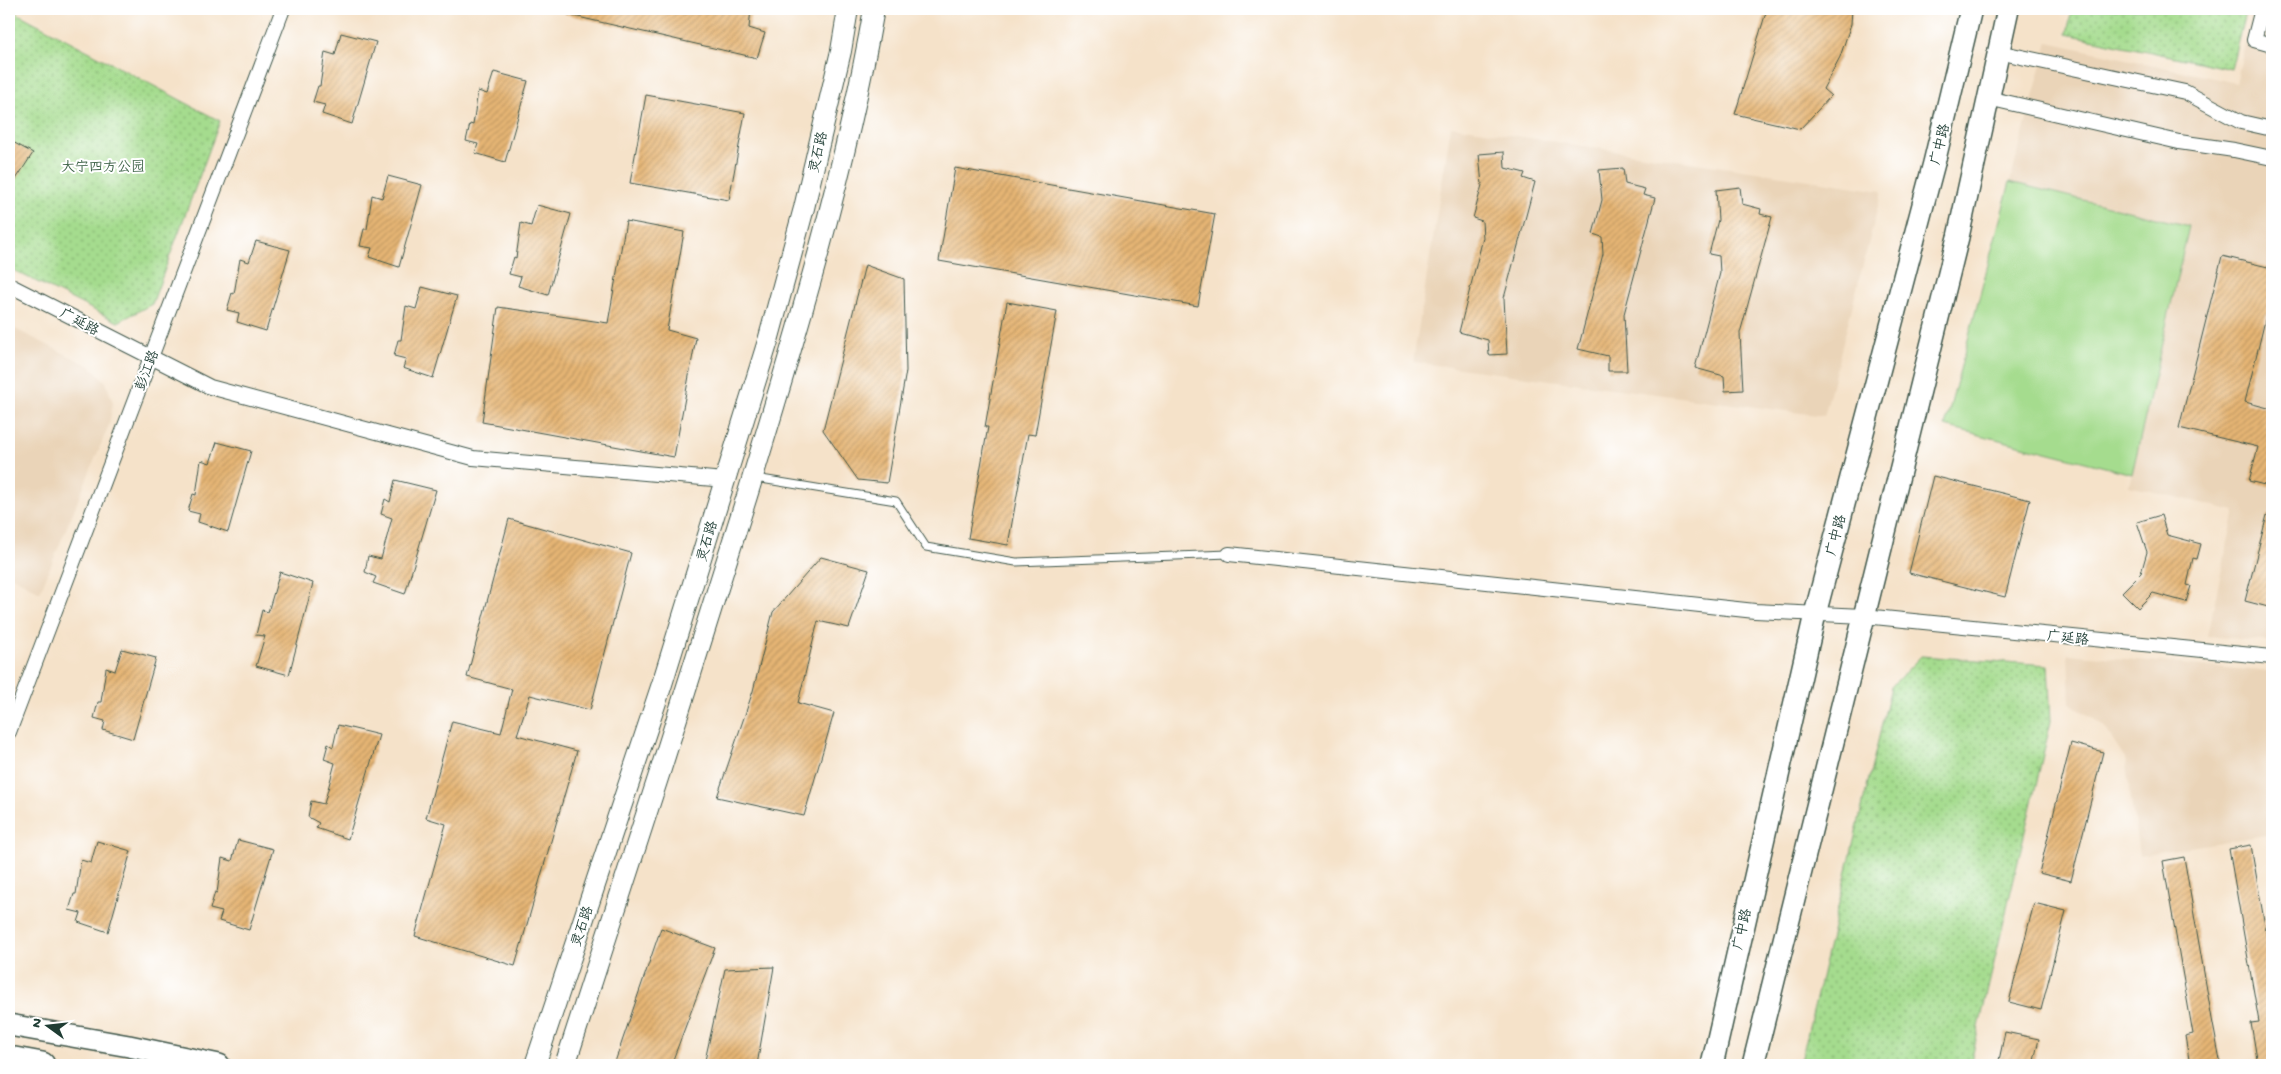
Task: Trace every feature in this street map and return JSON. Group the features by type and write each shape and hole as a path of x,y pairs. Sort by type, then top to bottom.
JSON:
{"highway":[{"path":"9,1059 42,1065"}],"main road":[{"name":"灵石路","path":"535,1065 662,684 768,341 804,208 848,9"},
{"name":"灵石路","path":"565,1065 692,676 799,326 834,200 864,67 874,9"},
{"name":"广中路","path":"1712,1065 1814,614 1934,163 1971,9"},
{"path":"1753,1065 1956,247 2008,9"},
{"path":"9,1025 129,1046 219,1065"}],"street":[{"name":"彭江路","path":"9,732 283,9"},
{"path":"2262,9 2254,40 2272,45"},
{"path":"1998,52 2185,92 2241,122 2272,130"},
{"path":"1988,98 2179,142 2272,158"},
{"name":"广延路","path":"9,285 210,387 472,458 725,480"},
{"name":"广延路","path":"1229,554 1755,612 1864,616 2272,658"}],"lane":[{"path":"752,478 896,501 926,547 1016,562 1229,554"}],"shaded area":[{"path":"2253,9 2272,9 2272,642 2207,636 2235,511 2129,486 2189,227 2010,182 2048,42 2236,83"},
{"path":"1451,126 1882,191 1824,416 1413,362"},
{"path":"9,326 90,366 106,382 113,403 109,425 40,592 9,575"},
{"path":"2068,654 2272,672 2272,834 2139,855 2125,758 2104,726 2070,703"}],"green space":[{"name":"大宁四方公园","path":"9,9 220,121 152,304 118,322 9,268"},
{"path":"2072,9 2246,9 2231,69 2067,34"},
{"path":"2010,182 2189,226 2132,474 1945,426"},
{"path":"1921,656 2048,665 2051,721 1970,1065 1800,1065 1891,687"}],"building":[{"path":"566,9 751,9 749,28 765,33 757,58 565,14"},
{"path":"1767,9 1852,9 1851,24 1840,57 1823,89 1831,96 1800,129 1735,114"},
{"path":"341,33 376,42 352,124 322,114 325,105 313,102 318,86 320,86 325,52 335,55"},
{"path":"494,72 528,81 505,162 475,153 478,144 466,141 470,124 473,125 478,91 487,94"},
{"path":"646,95 745,113 729,200 630,183"},
{"path":"9,140 33,153 9,190"},
{"path":"1504,152 1505,168 1525,173 1523,178 1535,182 1504,298 1507,354 1489,355 1488,340 1459,332 1483,238 1482,221 1473,218 1482,185 1479,154"},
{"path":"955,168 1215,214 1198,306 939,261"},
{"path":"1623,168 1625,184 1645,189 1643,195 1655,198 1624,314 1627,371 1608,371 1608,356 1578,349 1603,254 1602,237 1593,234 1602,200 1599,170"},
{"path":"388,176 422,185 399,267 369,257 372,248 360,246 364,229 367,229 372,195 382,198"},
{"path":"1740,187 1742,204 1761,209 1760,214 1772,217 1740,333 1743,390 1725,391 1724,376 1695,368 1720,273 1719,256 1709,254 1718,220 1716,190"},
{"path":"537,205 571,214 548,295 518,286 521,277 509,274 514,257 516,258 521,223 531,226"},
{"path":"626,221 684,232 667,330 696,338 674,457 482,422 498,307 608,323"},
{"path":"256,241 290,250 266,331 237,322 239,313 227,310 232,293 234,294 240,259 249,262"},
{"path":"2222,256 2272,268 2272,292 2245,402 2272,409 2272,487 2249,481 2258,447 2179,428"},
{"path":"865,265 904,279 906,371 887,483 858,480 823,430"},
{"path":"422,287 457,296 433,378 403,368 406,359 394,356 398,340 401,340 406,306 416,309"},
{"path":"1007,302 1057,311 1035,435 1028,434 1008,545 968,538 988,427 985,427"},
{"path":"217,442 251,451 228,532 198,522 200,514 188,511 193,494 196,495 201,460 210,463"},
{"path":"1933,476 2030,500 2005,597 1909,573"},
{"path":"395,480 436,490 405,594 373,583 376,577 365,572 368,556 381,559 392,518 381,514 385,499 390,502"},
{"path":"2161,515 2167,535 2201,544 2197,559 2193,558 2187,585 2191,586 2186,602 2153,593 2138,608 2122,592 2141,573 2147,552 2137,522"},
{"path":"2267,515 2272,516 2272,608 2245,601"},
{"path":"509,519 631,553 590,710 530,695 517,735 577,751 515,966 415,936 446,824 426,818 452,721 501,733 512,689 467,677"},
{"path":"821,557 869,570 849,628 818,621 798,703 834,713 804,816 717,797 753,691 773,612"},
{"path":"280,572 313,583 289,675 256,666 265,636 256,635 262,610 268,612"},
{"path":"122,649 156,658 133,739 103,730 105,721 94,718 98,702 101,702 106,668 115,671"},
{"path":"338,725 379,735 348,839 316,828 319,823 308,817 311,801 324,804 335,763 324,759 328,744 333,747"},
{"path":"2071,743 2103,752 2071,881 2039,873"},
{"path":"238,840 273,849 249,930 219,921 222,912 210,909 215,892 217,893 222,858 232,861"},
{"path":"97,841 131,851 108,932 78,922 81,913 69,910 74,894 76,894 81,860 91,863"},
{"path":"2251,845 2272,967 2272,1065 2258,1065 2251,1023 2259,1022 2229,849"},
{"path":"2184,857 2221,1065 2190,1065 2185,1036 2193,1034 2163,861"},
{"path":"2034,903 2066,911 2041,1010 2009,1002"},
{"path":"661,928 715,948 671,1065 614,1065"},
{"path":"774,967 757,1065 704,1065 725,969"},
{"path":"2005,1032 2039,1039 2033,1065 1998,1065"}]}
